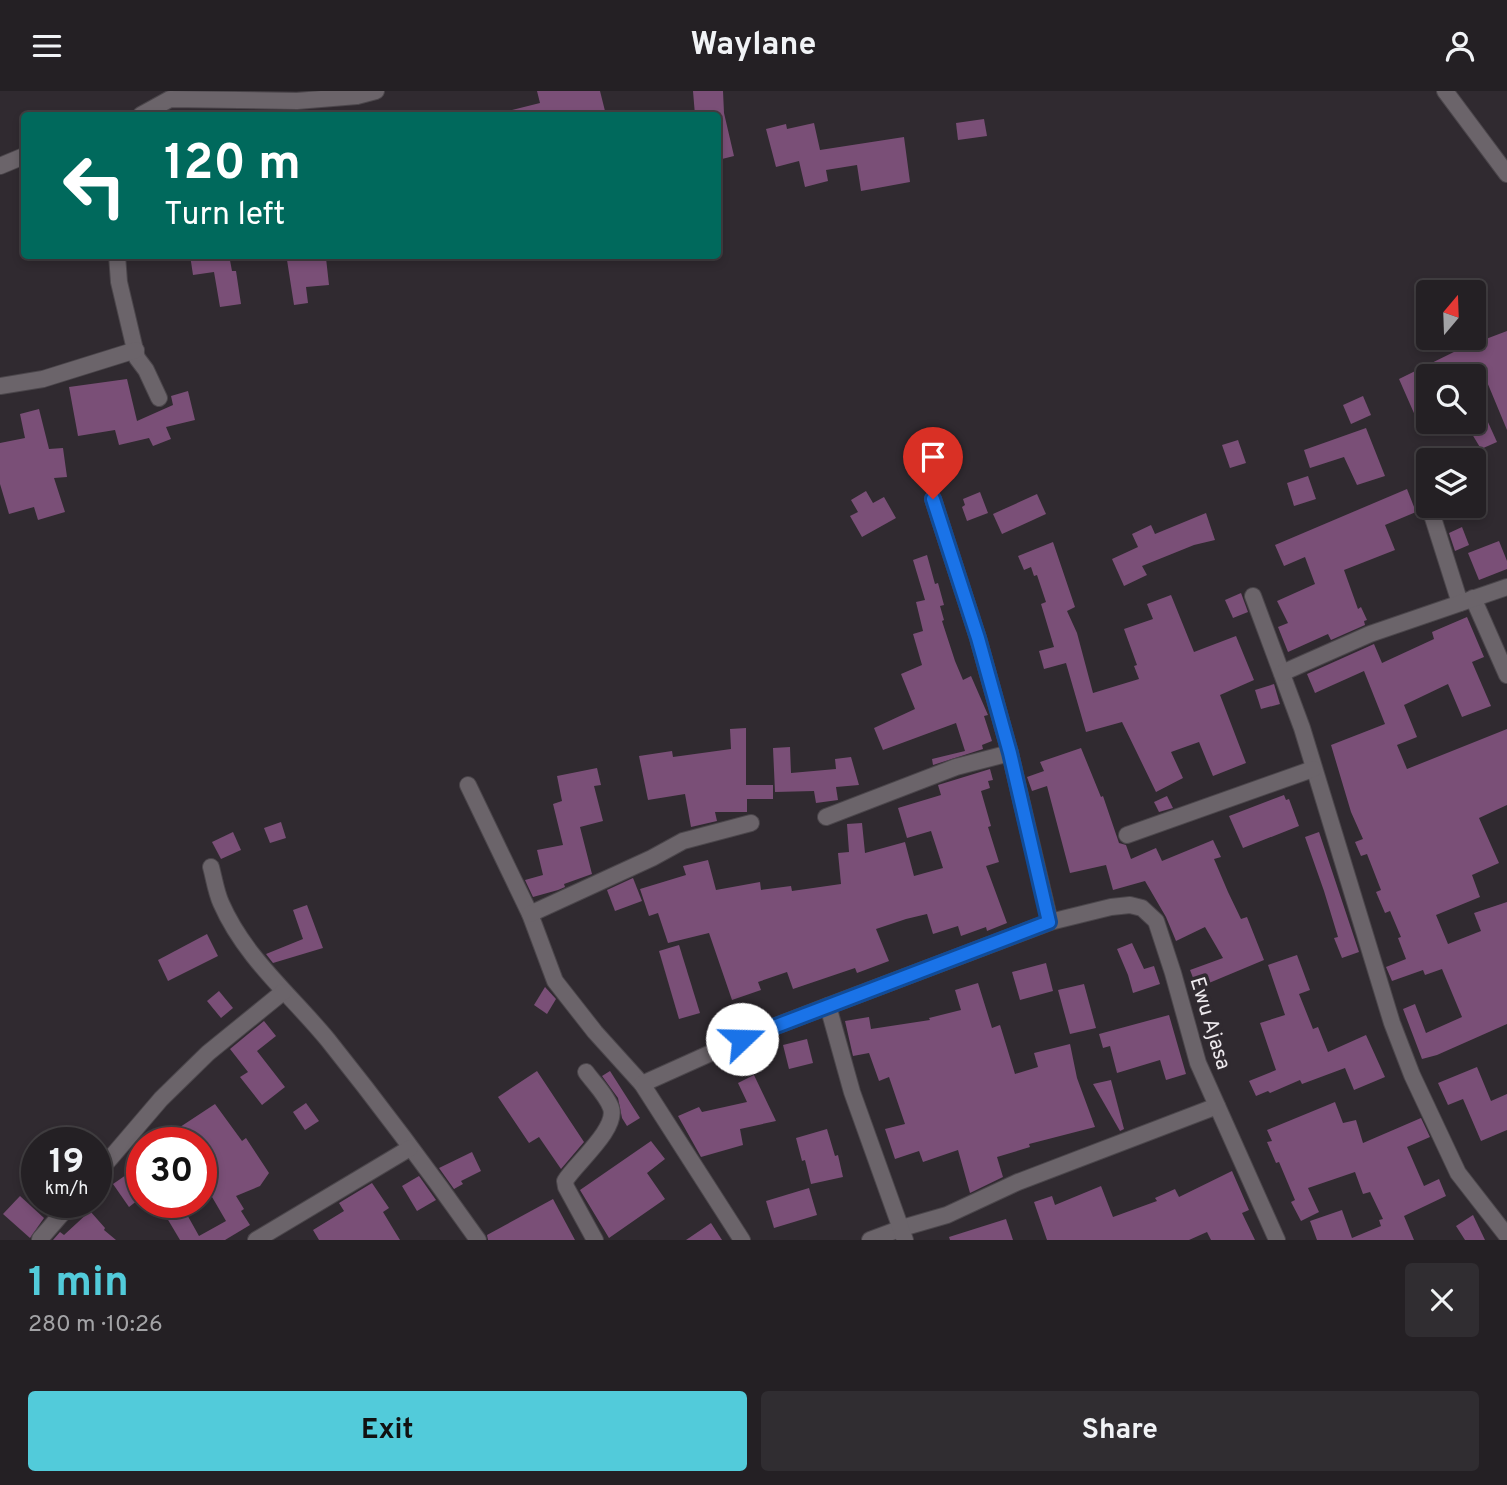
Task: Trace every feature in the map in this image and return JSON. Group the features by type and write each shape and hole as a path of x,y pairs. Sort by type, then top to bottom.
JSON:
{"street":[{"path":"145,112 169,95 297,101 357,96 376,91"},
{"path":"1445,91 1507,174"},
{"path":"0,166 21,157"},
{"path":"117,259 119,282 138,358 159,398"},
{"path":"0,386 43,379 136,349"},
{"path":"933,499 978,638 1010,753 1049,922"},
{"path":"1433,518 1446,562 1507,675"},
{"path":"1282,673 1370,634 1507,587"},
{"path":"1253,596 1282,673 1392,1023 1412,1075 1458,1173 1507,1236"},
{"path":"826,817 956,767 1010,753"},
{"path":"1126,835 1313,769"},
{"path":"468,785 530,914 555,981 642,1084 742,1240"},
{"path":"530,914 683,841 751,823"},
{"path":"211,867 220,901 236,930 283,992 325,1037 442,1188 478,1240"},
{"name":"Ewu Ajasa","path":"642,1084 742,1039 1049,922 1089,911 1130,905 1142,908 1156,921 1198,1063 1277,1240"},
{"path":"112,1157 162,1099 208,1053 283,992"},
{"path":"828,1006 852,1092 903,1234"},
{"path":"586,1072 612,1109 612,1117 597,1143 565,1181 595,1240"},
{"path":"870,1240 903,1234 1018,1182 1217,1107"},
{"path":"256,1240 410,1148"},
{"path":"40,1240 59,1218"}],"building":[{"path":"537,91 600,91 605,112 512,112 540,103"},
{"path":"693,91 723,91 724,113 734,156 721,159 721,112 695,112"},
{"path":"984,119 987,136 958,140 956,123"},
{"path":"814,123 820,150 904,137 910,182 861,191 857,165 826,170 828,181 805,187 799,161 776,167 766,129 786,124 787,129"},
{"path":"191,259 230,259 232,271 236,271 241,304 220,307 214,272 193,275"},
{"path":"326,259 329,285 306,287 308,303 294,305 287,260"},
{"path":"1507,331 1507,430 1486,379 1486,364 1429,364 1458,350 1486,350 1486,339"},
{"path":"1416,371 1416,418 1399,379"},
{"path":"127,379 137,421 173,405 171,396 188,391 195,420 166,427 171,439 153,446 149,438 119,445 115,430 78,436 69,387"},
{"path":"1363,396 1371,415 1351,424 1343,405"},
{"path":"39,409 49,449 63,448 67,477 54,478 65,512 38,520 34,507 9,514 0,484 0,443 25,438 20,414"},
{"path":"1486,420 1497,442 1480,448 1472,434 1486,434"},
{"path":"1366,428 1385,476 1357,485 1344,457 1310,468 1304,450"},
{"path":"1238,440 1246,463 1230,468 1222,445"},
{"path":"1308,476 1316,499 1294,506 1287,483"},
{"path":"1407,489 1416,512 1385,525 1395,550 1344,570 1358,609 1361,607 1367,620 1364,621 1365,625 1331,640 1328,634 1288,652 1278,627 1288,623 1277,601 1315,584 1305,557 1284,566 1275,545"},
{"path":"866,491 873,503 884,497 896,518 862,537 850,516 858,512 851,500"},
{"path":"980,492 988,513 967,521 962,507 965,505 963,499"},
{"path":"1037,494 1046,514 1002,534 993,514"},
{"path":"1206,513 1215,540 1194,545 1142,566 1147,575 1124,586 1112,559 1138,547 1132,534 1151,525 1155,534"},
{"path":"1462,527 1469,545 1455,551 1449,533"},
{"path":"1499,541 1507,561 1507,569 1479,580 1468,553"},
{"path":"1053,542 1075,607 1067,611 1077,633 1093,693 1139,679 1134,666 1137,665 1124,629 1153,619 1147,604 1171,595 1194,652 1236,636 1254,680 1220,695 1246,763 1213,776 1199,742 1171,752 1183,778 1156,792 1122,722 1086,732 1066,663 1044,669 1039,651 1054,647 1041,604 1046,602 1037,575 1034,576 1031,567 1024,570 1018,556"},
{"path":"927,555 944,605 940,606 944,620 942,621 955,661 963,680 971,676 988,715 984,716 992,741 982,745 983,749 933,765 932,759 965,751 956,723 883,750 874,728 915,709 901,674 922,665 913,634 923,631 916,602 925,600 913,560"},
{"path":"1241,593 1248,612 1233,618 1225,600"},
{"path":"1467,617 1484,657 1472,662 1491,706 1462,717 1448,684 1404,705 1417,737 1397,745 1407,769 1507,729 1507,805 1479,818 1499,863 1472,875 1480,897 1436,915 1448,944 1481,931 1474,913 1507,902 1507,1024 1422,1059 1403,1009 1415,1004 1426,1033 1462,1017 1442,969 1425,975 1423,970 1392,981 1386,967 1406,959 1398,938 1401,937 1390,911 1385,913 1376,892 1381,890 1367,854 1361,856 1355,842 1363,839 1351,812 1331,745 1385,724 1364,671 1315,693 1307,674 1374,644 1382,663 1434,639 1432,632"},
{"path":"1274,684 1280,704 1261,709 1255,690"},
{"path":"746,728 746,785 773,785 773,799 747,799 747,812 715,812 717,821 691,827 685,794 648,800 639,756 672,751 673,757 731,749 730,729"},
{"path":"790,747 791,773 836,769 835,759 851,757 859,785 836,787 838,800 816,803 814,791 775,792 773,748"},
{"path":"1081,748 1101,797 1103,796 1119,843 1126,845 1131,859 1156,848 1162,861 1213,840 1221,857 1214,859 1228,892 1241,919 1247,917 1264,960 1197,988 1190,970 1223,958 1205,927 1176,941 1166,917 1145,881 1113,890 1106,865 1070,873 1047,786 1032,791 1027,777 1044,771 1040,762"},
{"path":"597,768 601,785 594,786 603,821 580,827 592,874 564,884 565,887 558,890 533,897 525,880 543,875 537,850 563,845 553,804 562,801 557,776"},
{"path":"990,769 993,780 988,781 990,788 981,791 999,862 986,866 1007,923 987,931 986,927 961,936 958,926 933,934 927,914 906,919 876,929 889,961 857,973 855,968 793,989 787,972 758,982 761,990 732,1000 709,933 668,943 658,913 649,916 640,889 686,875 683,866 708,860 716,890 760,882 761,890 791,886 792,891 841,884 838,853 849,852 847,824 862,823 865,853 905,842 914,876 943,868 931,831 907,838 898,808 941,795 938,785"},
{"path":"1284,795 1286,800 1289,799 1299,826 1243,848 1229,816"},
{"path":"1167,796 1173,808 1159,812 1154,802"},
{"path":"281,822 286,838 270,843 264,828"},
{"path":"233,832 241,850 221,859 212,842"},
{"path":"1319,832 1359,952 1342,958 1334,938 1338,937 1324,891 1305,837"},
{"path":"633,878 642,901 615,911 607,890"},
{"path":"307,905 323,948 273,963 266,954 303,939 293,910"},
{"path":"207,934 218,956 168,981 158,960"},
{"path":"1132,943 1144,969 1154,966 1160,984 1133,993 1117,949"},
{"path":"679,945 700,1013 679,1019 659,951"},
{"path":"1297,955 1310,990 1299,994 1313,1029 1318,1027 1328,1052 1366,1035 1385,1077 1354,1090 1345,1068 1302,1084 1300,1080 1256,1096 1249,1081 1276,1070 1260,1023 1285,1015 1268,965"},
{"path":"1046,963 1053,991 1020,1000 1012,972"},
{"path":"978,983 992,1028 1000,1025 1015,1074 1038,1067 1034,1053 1070,1044 1077,1078 1095,1127 1029,1144 1030,1147 997,1157 1003,1177 970,1193 958,1150 923,1162 919,1151 895,1159 885,1129 905,1124 889,1077 879,1081 869,1053 853,1056 845,1021 869,1017 871,1029 930,1020 929,1018 961,1010 955,990"},
{"path":"1084,984 1096,1028 1070,1034 1058,990"},
{"path":"545,987 556,999 547,1014 534,1005"},
{"path":"219,991 233,1008 221,1018 207,1001"},
{"path":"1169,1015 1186,1074 1166,1080 1160,1060 1117,1073 1110,1046 1103,1048 1099,1034"},
{"path":"264,1021 276,1036 257,1051 285,1087 262,1105 240,1077 248,1072 230,1049"},
{"path":"807,1039 813,1063 789,1069 783,1045"},
{"path":"1477,1067 1491,1101 1507,1094 1507,1130 1481,1141 1463,1099 1448,1105 1438,1083"},
{"path":"537,1071 584,1142 561,1169 539,1137 529,1143 498,1097"},
{"path":"610,1071 640,1118 627,1126 622,1118 618,1098 602,1076"},
{"path":"754,1075 776,1121 740,1129 743,1145 701,1157 678,1116 699,1107 702,1112 747,1102 738,1083"},
{"path":"1111,1080 1124,1129 1120,1131 1093,1084"},
{"path":"1335,1102 1343,1123 1356,1120 1363,1143 1421,1118 1430,1137 1407,1147 1424,1186 1439,1179 1446,1196 1404,1216 1414,1240 1317,1240 1310,1221 1342,1210 1352,1238 1381,1226 1379,1220 1383,1219 1370,1192 1363,1194 1355,1172 1308,1188 1319,1212 1301,1221 1291,1202 1295,1200 1279,1162 1276,1163 1267,1142 1272,1141 1267,1130"},
{"path":"306,1103 319,1121 305,1130 293,1112"},
{"path":"215,1104 242,1141 246,1138 269,1173 260,1186 236,1196 250,1225 225,1240 180,1240 167,1218 189,1218 199,1236 226,1221 217,1206 217,1127 180,1127"},
{"path":"827,1129 835,1156 838,1155 843,1177 811,1184 796,1138"},
{"path":"651,1141 665,1159 647,1173 665,1199 609,1238 580,1190"},
{"path":"472,1152 481,1171 461,1181 463,1184 454,1189 439,1168"},
{"path":"1232,1171 1249,1210 1242,1213 1255,1240 1211,1240 1207,1232 1189,1240 1047,1240 1034,1202 1052,1196 1055,1205 1101,1186 1113,1217 1157,1201 1155,1198 1175,1189 1179,1197"},
{"path":"126,1175 126,1203 113,1184"},
{"path":"419,1176 436,1200 417,1211 402,1186"},
{"path":"372,1183 389,1208 383,1212 400,1240 319,1240 313,1230 344,1211 339,1203"},
{"path":"809,1188 817,1215 774,1228 766,1201"},
{"path":"20,1196 21,1218 44,1218 30,1238 3,1214"},
{"path":"553,1199 575,1240 488,1240 487,1235"},
{"path":"1473,1215 1485,1240 1465,1240 1456,1226"},
{"path":"82,1218 96,1218 104,1230 116,1240 53,1240 60,1232 64,1235"},
{"path":"1006,1219 1013,1240 950,1240 949,1237"},
{"path":"711,1223 722,1240 686,1240"}],"route":[{"path":"742,1039 1049,922 1010,753 978,638 933,499"}]}
